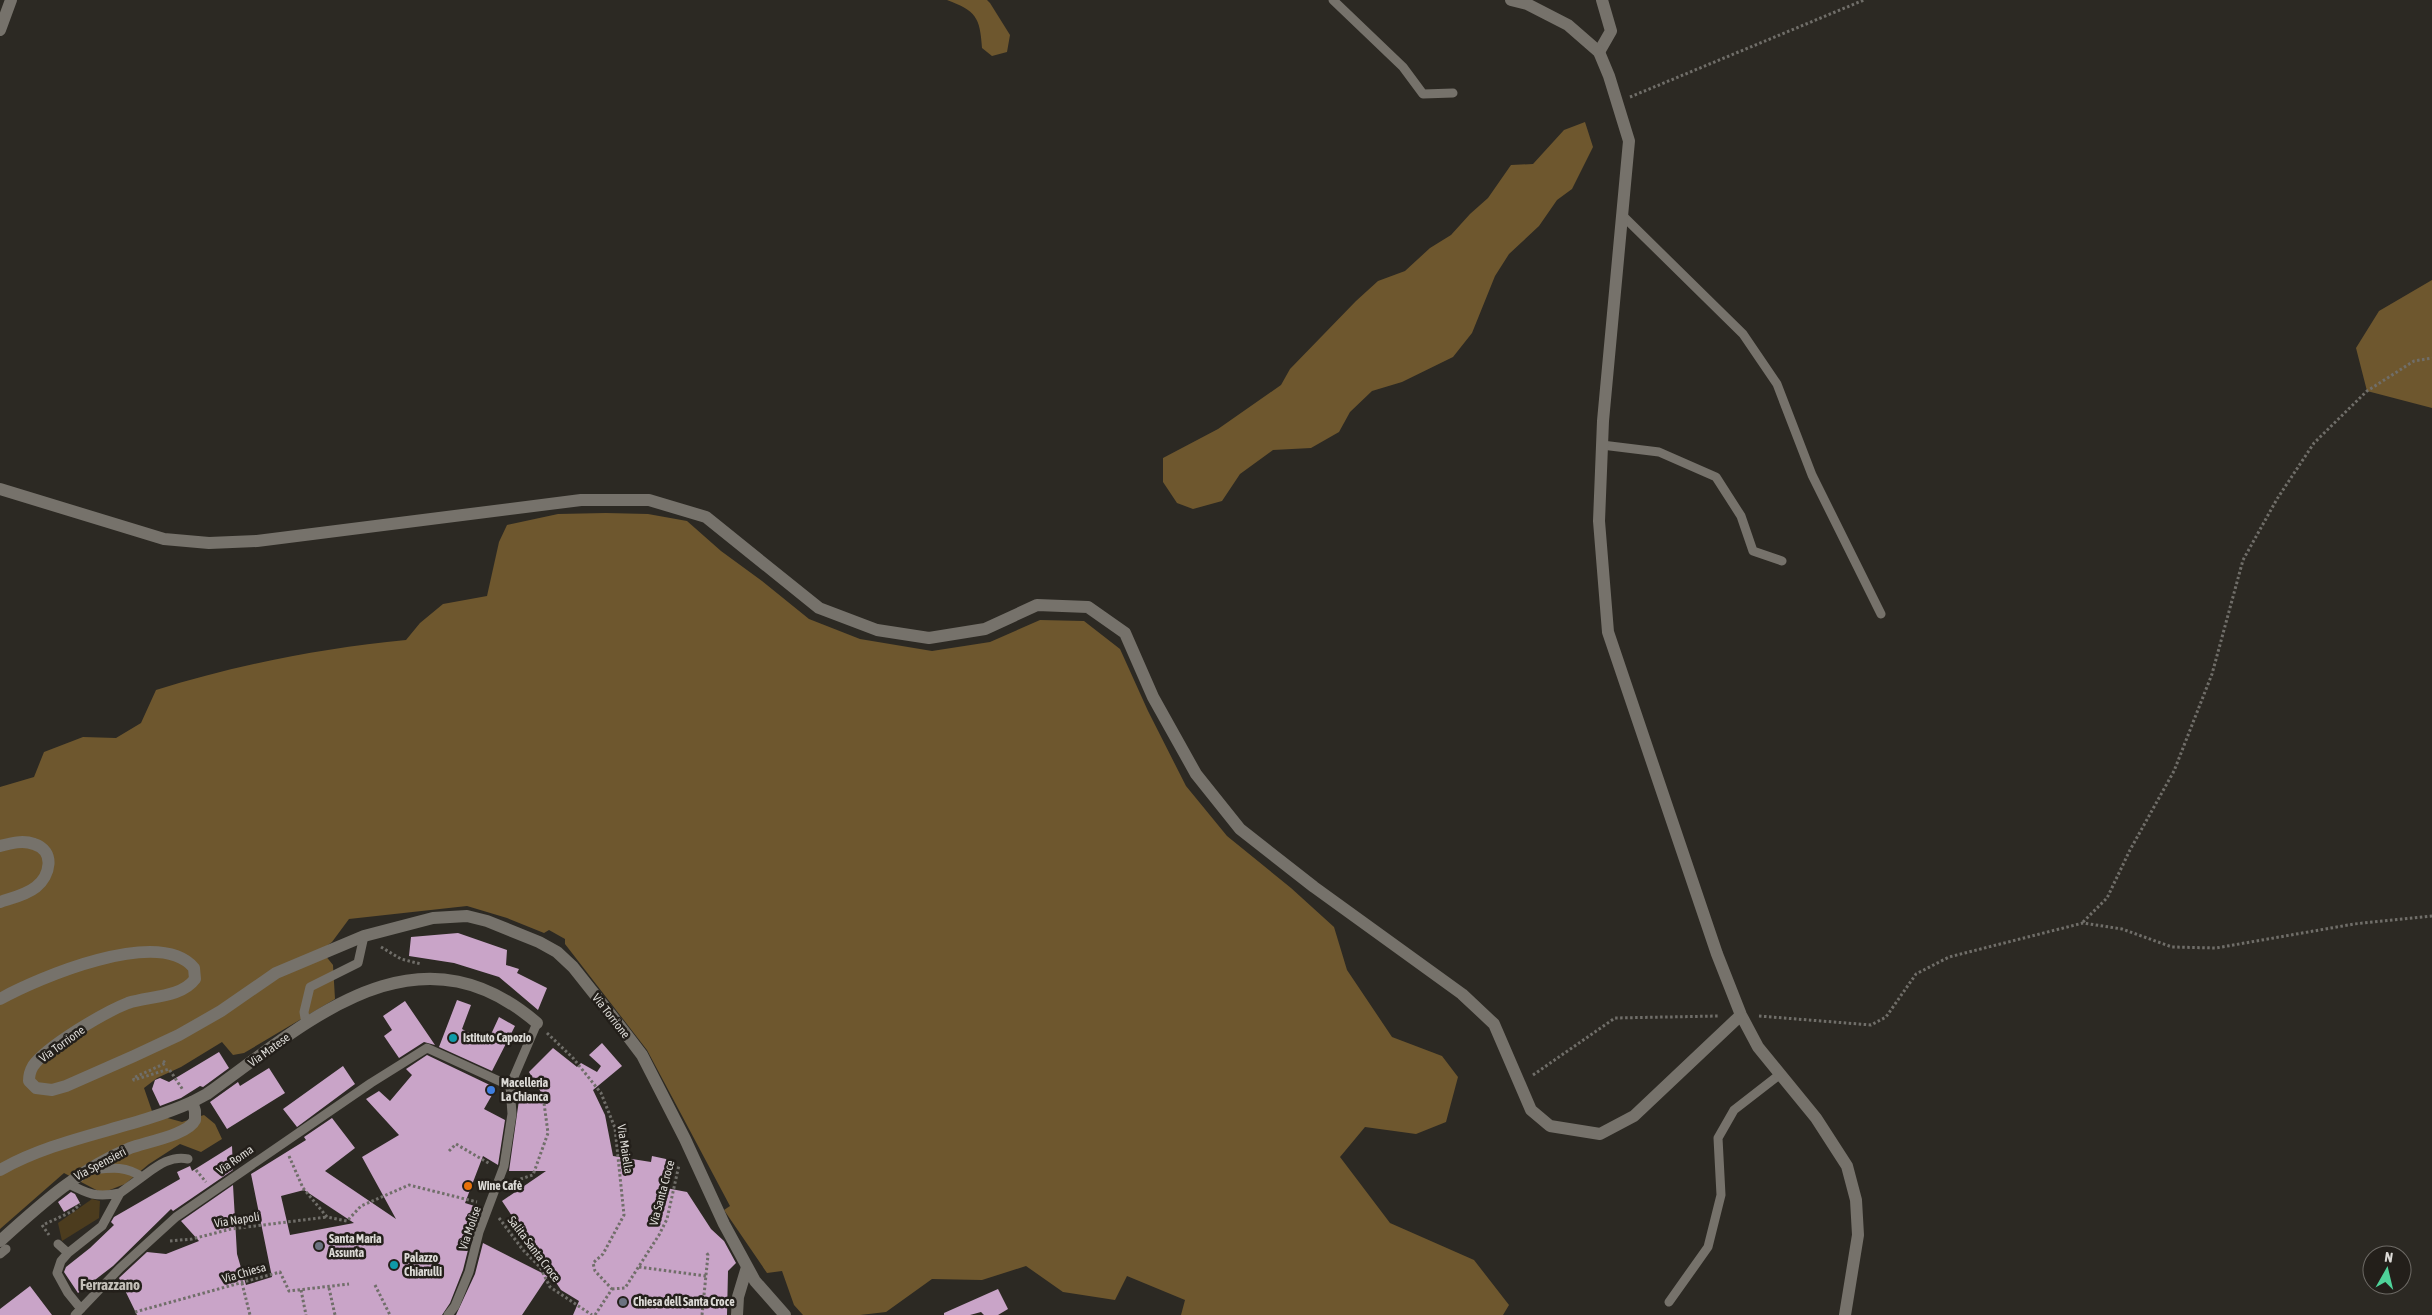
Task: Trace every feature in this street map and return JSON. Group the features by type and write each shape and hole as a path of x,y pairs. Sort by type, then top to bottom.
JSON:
{"street":[{"path":"0,30 11,0"},
{"path":"1511,0 1527,4 1568,24 1599,52 1618,102 1629,141 1602,445 1599,521 1608,632 1714,944 1741,1016 1758,1047 1827,1133 1847,1166 1857,1209 1858,1235 1845,1315"},
{"path":"1599,52 1611,32 1602,0"},
{"path":"0,489 164,539 209,543 257,541 581,500 649,500 706,517 819,608 877,630 929,638 985,629 1037,605 1088,607 1125,633 1154,698 1196,774 1240,829 1321,893 1462,994 1494,1024 1531,1110 1550,1126 1600,1134 1634,1116 1741,1016"},
{"path":"0,846 18,843 34,844 45,852 49,862 46,874 35,888 0,902"},
{"name":"Via Torrione","path":"0,999 64,971 94,960 119,955 136,953 162,954 185,960 194,968 196,979 186,988 135,1001 113,1010 41,1058 31,1071 29,1081 36,1088 52,1090 80,1081 178,1035 221,1011 276,973 364,936 425,920 467,916 496,924 552,948 573,967 642,1055 685,1139 724,1224 756,1281 785,1315"},
{"name":"Via Matese","path":"0,1170 92,1133 169,1112 192,1102 207,1094 306,1024 336,1006 370,990 396,982 420,978 448,979 476,985 503,998 537,1023"},
{"name":"Via Spensieri","path":"2,1248 67,1183 85,1170 138,1145 187,1129 194,1124 196,1117 192,1102"},
{"path":"737,1315 738,1297 748,1267"}],"lane":[{"path":"1333,0 1403,67 1423,94 1453,93"},
{"path":"1622,215 1742,334 1777,384 1812,476 1881,614"},
{"path":"1602,445 1659,452 1716,477 1741,516 1753,551 1782,561"},
{"path":"306,1024 304,1012 310,987 358,962 364,936"},
{"path":"510,1086 537,1023"},
{"name":"Via Roma","path":"78,1312 149,1241 176,1217 283,1143 427,1048 510,1086"},
{"path":"1669,1302 1708,1247 1721,1195 1718,1138 1734,1110 1779,1075"},
{"name":"Via Molise","path":"448,1315 455,1306 469,1272 480,1232 504,1166 512,1114 510,1086"},
{"path":"78,1312 57,1273 61,1261 68,1253 102,1226 120,1193 160,1164 177,1157 188,1160"},
{"path":"85,1170 122,1167 133,1170 142,1177"},
{"path":"67,1183 89,1194 104,1196 120,1193"},
{"path":"58,1244 68,1253"}],"path":[{"path":"1618,102 1864,0"},
{"path":"2083,923 2107,898 2130,850 2174,771 2212,674 2243,560 2277,499 2314,443 2366,391 2414,361 2432,358"},
{"path":"1521,1083 1615,1018 1741,1016 1871,1024 1886,1018 1916,974 1949,957 2083,923 2122,929 2172,947 2216,948 2354,924 2432,916"},
{"name":"Via Maiella","path":"537,1023 573,1058 601,1093 615,1128 624,1215 603,1254 593,1263 594,1271 612,1289"},
{"path":"169,1068 192,1102"},
{"path":"496,1187 533,1175 548,1133 544,1103 538,1098 510,1086"},
{"name":"Via Santa Croce","path":"594,1315 612,1289 625,1288 666,1218 685,1139"},
{"path":"283,1143 303,1188 327,1217"},
{"path":"449,1151 456,1144 482,1159"},
{"path":"188,1160 214,1191"},
{"name":"Via Napoli","path":"149,1241 175,1241 231,1228 327,1217 347,1221 361,1206 408,1185 466,1199"},
{"path":"42,1225 73,1211 89,1194"},
{"name":"Salita Santa Croce","path":"491,1206 523,1250 540,1267 550,1287 594,1315"},
{"path":"702,1315 708,1255 706,1252"},
{"path":"639,1267 706,1276"},
{"name":"Via Chiesa","path":"135,1312 280,1272 289,1291 301,1290"},
{"path":"242,1283 250,1315"},
{"path":"306,1315 301,1290 349,1284"},
{"path":"375,1285 390,1315"},
{"path":"329,1288 335,1315"}],"shaded area":[{"path":"947,0 987,0 1010,35 1007,52 992,56 982,48 980,29 975,16"},
{"path":"1585,122 1593,147 1572,189 1557,200 1539,226 1509,254 1495,276 1472,333 1453,357 1402,382 1372,391 1350,412 1339,432 1311,448 1273,450 1240,474 1222,501 1193,509 1177,503 1163,482 1163,458 1218,429 1281,385 1290,369 1378,281 1405,271 1430,248 1451,235 1488,198 1511,165 1533,164 1564,130"},
{"path":"2432,280 2432,408 2367,391 2356,348 2379,311"},
{"path":"558,514 648,514 687,521 721,551 809,619 860,639 932,651 990,642 1040,620 1084,621 1120,649 1148,711 1186,786 1227,836 1291,888 1334,927 1347,970 1392,1037 1442,1056 1458,1077 1446,1122 1416,1134 1365,1127 1340,1157 1390,1223 1474,1260 1509,1305 1503,1315 1181,1315 1185,1300 1127,1276 1115,1300 1063,1292 1026,1266 982,1280 932,1279 886,1312 860,1315 803,1315 794,1305 782,1271 767,1273 724,1210 730,1206 647,1050 565,944 565,939 549,930 544,933 507,918 467,906 349,919 332,942 321,950 333,965 335,999 244,1053 233,1055 222,1042 181,1067 157,1078 144,1088 153,1114 182,1122 204,1115 215,1124 222,1139 201,1152 180,1144 149,1164 125,1184 102,1193 64,1173 0,1229 0,787 34,777 44,752 83,737 116,738 141,723 156,690 248,665 342,648 406,640 420,623 443,604 487,596 499,542 507,525"},
{"path":"92,1199 100,1201 99,1218 62,1241 58,1223"}],"building":[{"path":"458,933 507,950 506,965 519,969 517,973 547,988 538,1010 499,977 454,963 409,956 411,937"},
{"name":"Istituto Capozio","path":"457,1000 471,1005 462,1029 487,1043 499,1017 515,1026 492,1071 439,1047"},
{"path":"405,1001 435,1045 424,1042 399,1058 384,1036 392,1030 383,1016"},
{"path":"602,1043 622,1066 593,1090 605,1115 613,1156 651,1162 652,1156 666,1159 669,1166 666,1188 687,1192 711,1229 724,1241 736,1263 728,1271 727,1315 573,1315 579,1301 561,1290 502,1201 546,1171 509,1171 519,1100 548,1104 529,1072 553,1048 577,1067 581,1063 597,1072 601,1066 589,1055"},
{"path":"219,1052 229,1068 203,1087 200,1086 181,1098 160,1106 152,1089 155,1080 160,1078 169,1082"},
{"path":"427,1055 496,1088 484,1109 505,1120 498,1165 483,1156 465,1203 481,1208 473,1230 463,1270 450,1303 442,1315 137,1315 119,1278 147,1252 166,1254 199,1241 181,1221 233,1185 237,1254 246,1285 272,1277 251,1174 306,1140 304,1137 332,1118 355,1148 325,1171 396,1219 362,1157 399,1135 366,1099 379,1091 390,1101 412,1075 406,1069","holes":["304,1190 354,1223 290,1235 281,1196"]},
{"path":"343,1066 355,1084 297,1127 283,1109"},
{"path":"269,1068 285,1093 227,1129 210,1102 238,1082 240,1086"},
{"path":"232,1146 233,1170 173,1211 171,1209 113,1266 78,1293 64,1272 66,1267 90,1248 114,1225 111,1222 114,1217 180,1179 177,1172 190,1166 192,1171"},
{"path":"71,1192 75,1194 80,1203 64,1212 58,1202"},
{"path":"483,1243 548,1276 522,1315 456,1315 475,1274"},
{"path":"30,1286 52,1315 0,1315 0,1309"},
{"path":"998,1289 1008,1309 998,1315 984,1315 981,1312 970,1315 944,1315 944,1313"}],"place":[{"name":"Istituto Capozio","path":"453,1038"},
{"name":"Macelleria La Chianca","path":"491,1090"},
{"name":"Wine Cafè","path":"468,1186"},
{"name":"Santa Maria Assunta","path":"319,1246"},
{"name":"Palazzo Chiarulli","path":"394,1265"},
{"name":"Chiesa dell Santa Croce","path":"623,1302"}],"district":[{"name":"Ferrazzano","path":"110,1284"}]}
